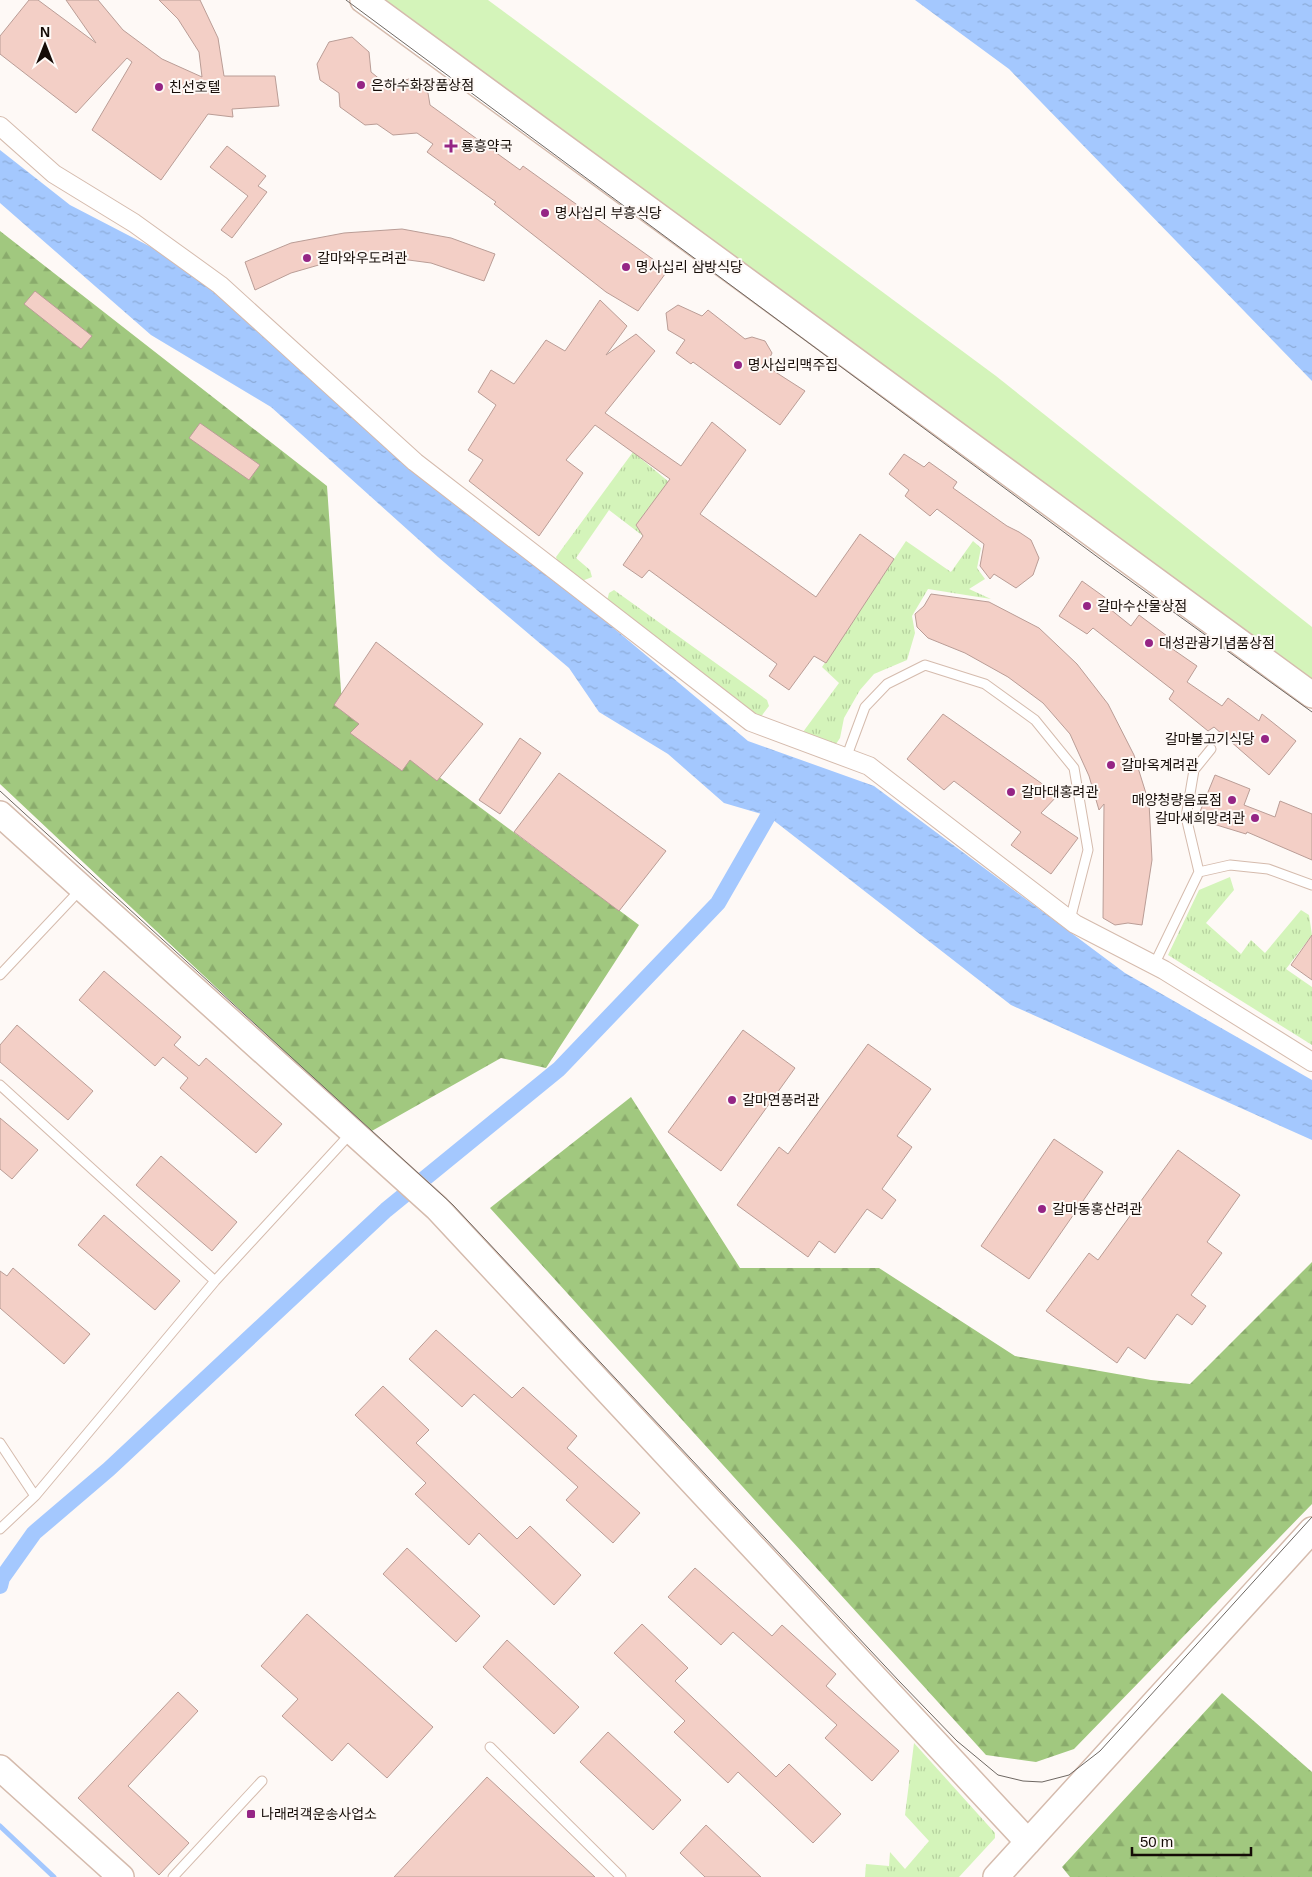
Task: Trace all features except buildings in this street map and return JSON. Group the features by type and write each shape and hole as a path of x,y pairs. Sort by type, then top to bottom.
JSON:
{"street":[{"path":"363,0 1312,695"},
{"path":"0,126 54,174 134,223 220,285 415,462 751,722 868,766 1070,920 1154,965 1312,1062"},
{"path":"0,814 437,1208 1028,1842"},
{"path":"996,1877 1312,1530"},
{"path":"0,1768 121,1877"}],"lane":[{"path":"846,758 865,707 887,684 925,665 985,684 1035,720 1074,768 1088,850 1070,920"},
{"path":"1154,965 1199,872 1186,817 1194,770 1210,749"},
{"path":"1199,872 1230,865 1268,868 1312,885"},
{"path":"0,975 82,888"},
{"path":"0,960 7,968"},
{"path":"0,1085 215,1281"},
{"path":"0,1530 35,1496 215,1281 352,1132"},
{"path":"0,1443 35,1496"},
{"path":"490,1747 621,1877"},
{"path":"173,1877 262,1781"}],"green space":[{"path":"363,0 488,0 996,376 1312,627 1312,695"},
{"path":"0,231 327,486 342,705 639,925 546,1068 501,1058 370,1132 0,784"},
{"path":"633,452 669,482 636,525 643,536 609,510 576,558 590,570 592,577 582,581 558,563 556,557"},
{"path":"906,541 951,572 973,541 981,548 977,568 985,579 969,589 991,599 928,589 912,616 915,633 907,660 874,674 860,690 844,718 840,738 836,744 803,732 839,683 822,667"},
{"path":"614,590 767,700 769,706 760,718 731,700 607,601 609,593"},
{"path":"1230,877 1234,890 1206,923 1241,954 1251,940 1265,953 1301,910 1309,915 1312,935 1286,969 1312,987 1312,1045 1168,955 1199,890"},
{"path":"631,1097 740,1268 879,1268 1015,1356 1151,1380 1190,1384 1312,1262 1312,1504 1074,1749 1036,1762 986,1755 490,1208"},
{"path":"1222,1693 1312,1772 1312,1877 1070,1877 1062,1867"},
{"path":"914,1743 995,1833 995,1838 959,1877 865,1877 866,1864 889,1866 890,1852 905,1869 929,1841 905,1815"}],"water":[{"path":"915,0 1312,0 1312,381 1009,69"},
{"path":"0,150 70,205 176,260 748,741 874,786 1125,973 1312,1080 1312,1140 1011,1005 768,816 724,803 668,754 599,712 569,668 438,557 271,407 151,335 0,203"}],"waterway":[{"path":"0,1586 2,1578 34,1533 109,1469 386,1210 559,1069 718,903 768,816"},
{"path":"0,1826 54,1877"}],"tram line":[{"path":"346,0 1107,564 1312,712"},
{"path":"0,791 453,1205 899,1681 957,1741 998,1775 1023,1781 1042,1782 1069,1775 1100,1751 1312,1517"}],"place":[{"name":"은하수화장품상점","path":"361,85"},
{"name":"친선호텔","path":"159,87"},
{"name":"룡흥약국","path":"451,146"},
{"name":"명사십리 부흥식당","path":"545,213"},
{"name":"갈마와우도려관","path":"307,258"},
{"name":"명사십리 삼방식당","path":"626,267"},
{"name":"명사십리맥주집","path":"738,365"},
{"name":"갈마수산물상점","path":"1087,606"},
{"name":"대성관광기념품상점","path":"1149,643"},
{"name":"갈마불고기식당","path":"1265,739"},
{"name":"갈마옥계려관","path":"1111,765"},
{"name":"갈마대홍려관","path":"1011,792"},
{"name":"매양청량음료점","path":"1232,800"},
{"name":"갈마새희망려관","path":"1255,818"},
{"name":"갈마연풍려관","path":"732,1100"},
{"name":"갈마동홍산려관","path":"1042,1209"},
{"name":"나래려객운송사업소","path":"251,1814"}]}
